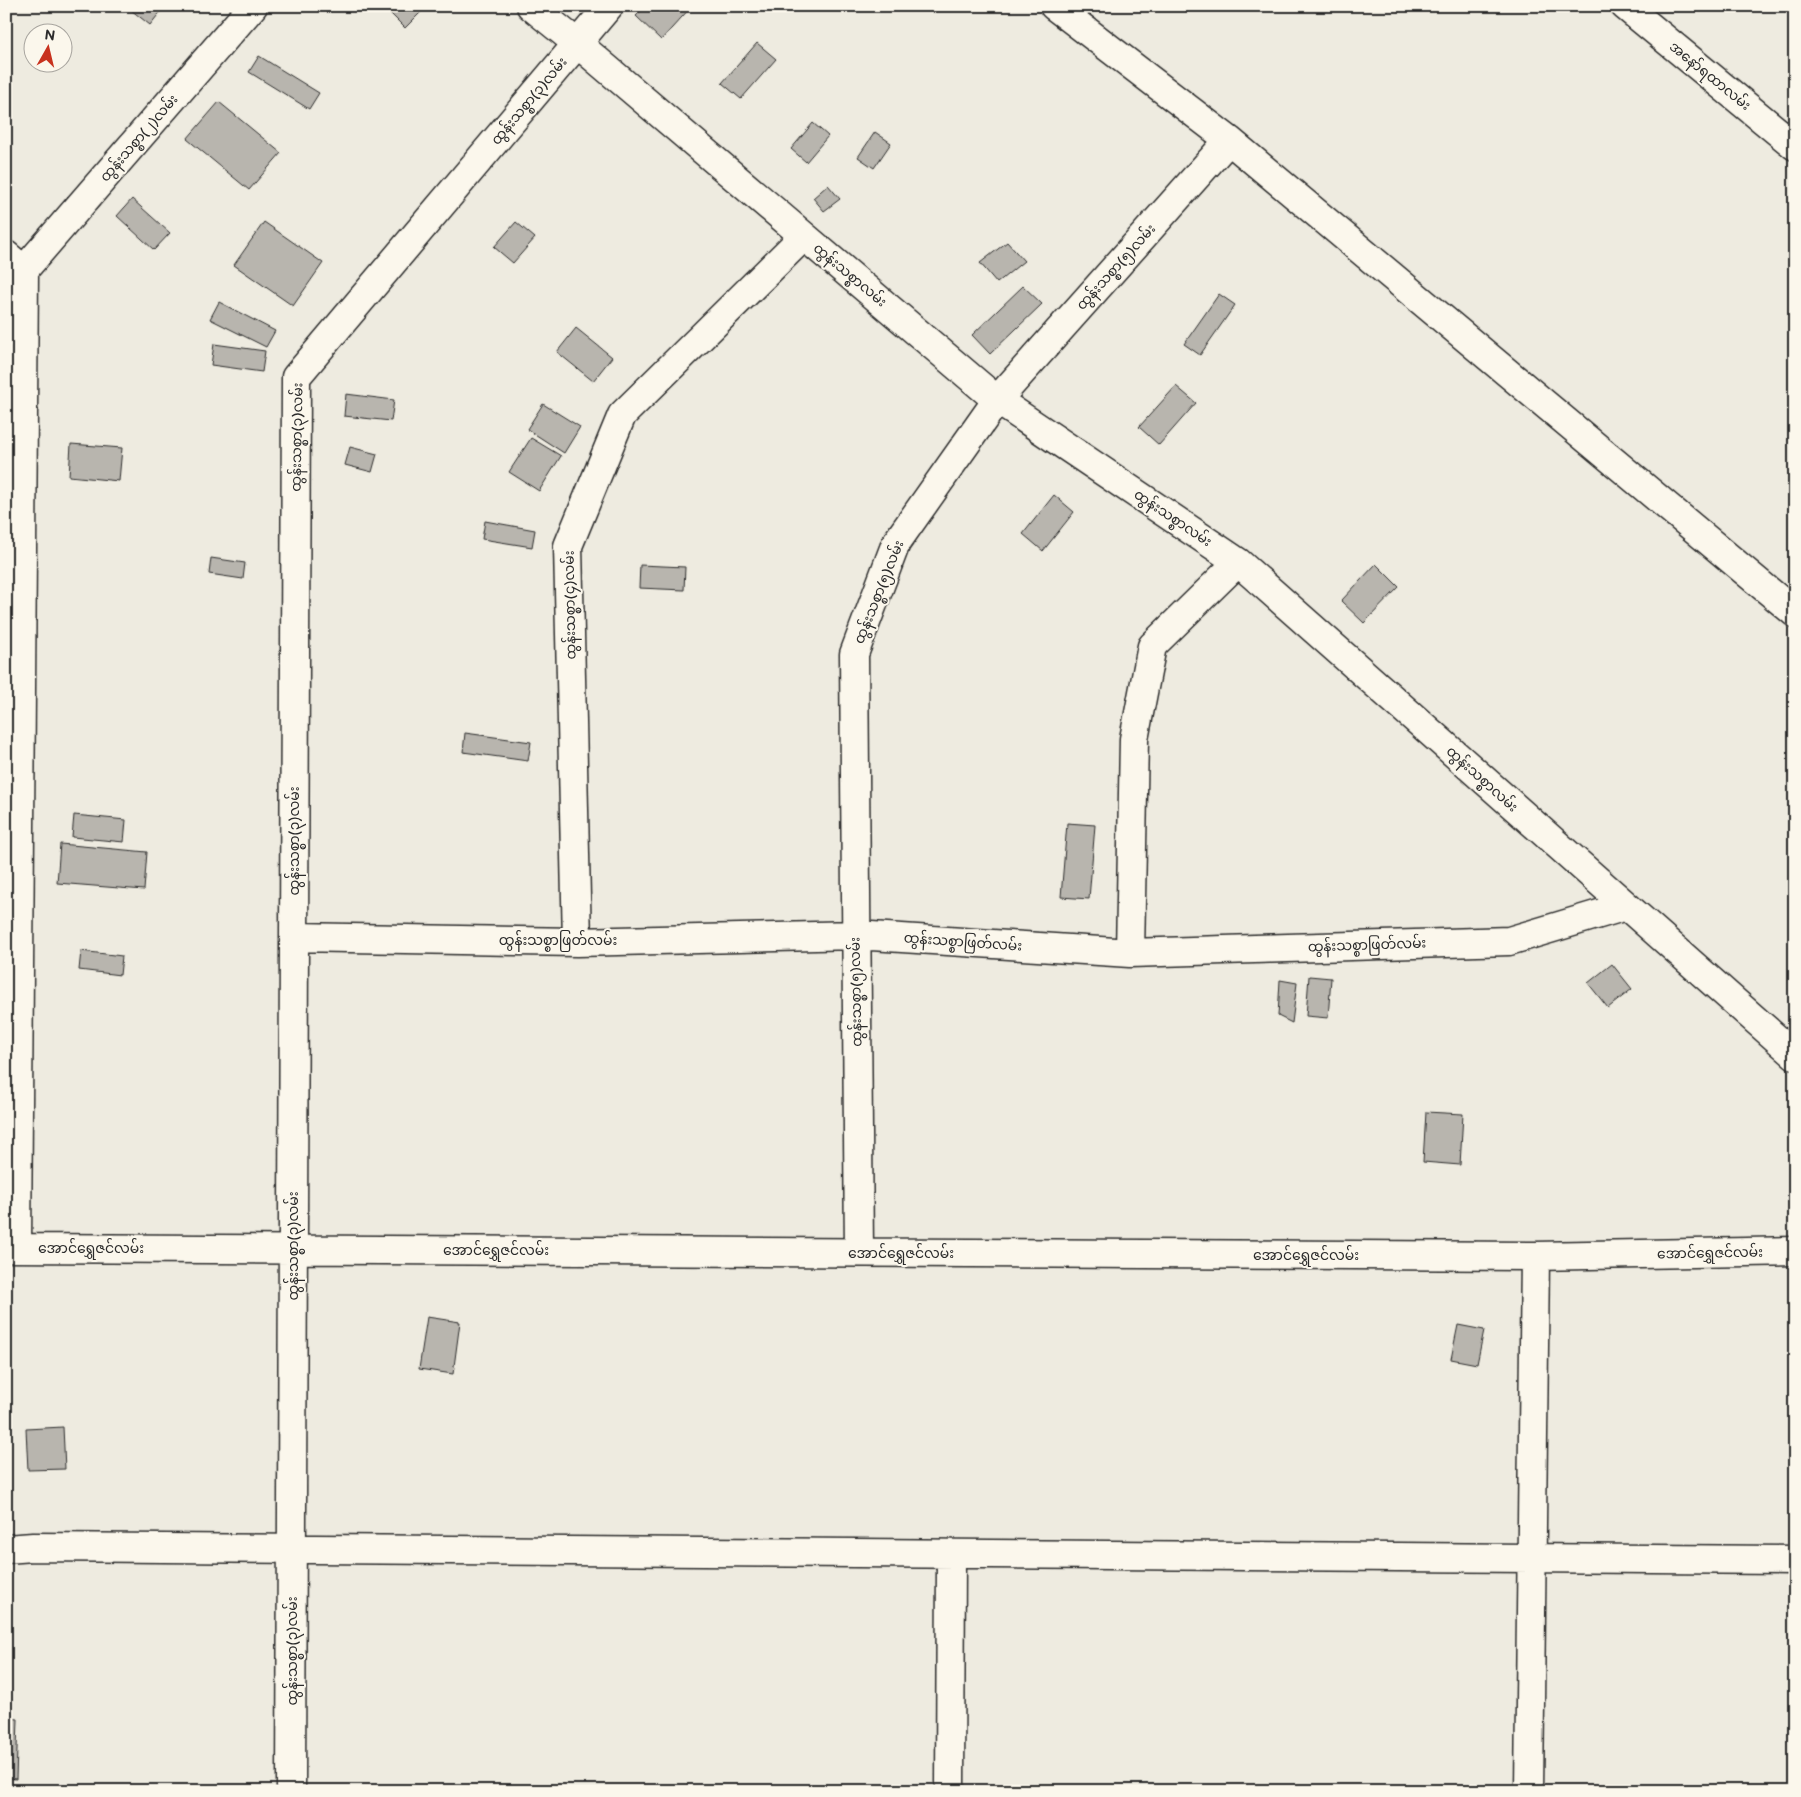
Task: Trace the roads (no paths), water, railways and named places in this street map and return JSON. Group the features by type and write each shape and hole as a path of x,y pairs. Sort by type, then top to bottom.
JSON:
{"street":[{"name":"ထွန်းသစ္စာ(၂)လမ်း","path":"15,262 253,6"},
{"name":"ထွန်းသစ္စာလမ်း","path":"531,6 997,400 1238,562 1795,1055"},
{"name":"ထွန်းသစ္စာ(၃)လမ်း","path":"291,1791 296,377 609,6"},
{"path":"1054,6 1229,140 1795,613"},
{"name":"အနော်ရထာလမ်း","path":"1625,6 1795,146"},
{"name":"ထွန်းသစ္စာ(၅)လမ်း","path":"859,1252 854,654 896,543 997,400 1229,140"},
{"name":"ထွန်းသစ္စာ(၄)လမ်း","path":"577,942 568,546 622,415 804,236"},
{"path":"11,1247 15,262"},
{"path":"1130,953 1134,739 1152,646 1238,562"},
{"name":"ထွန်းသစ္စာဖြတ်လမ်း","path":"294,937 577,942 856,934 1130,953 1510,940 1626,906"},
{"name":"အောင်ရွှေဇင်လမ်း","path":"11,1247 1536,1256 1795,1252"},
{"path":"1529,1791 1536,1256"},
{"path":"6,1550 32,1546 1795,1560"},
{"path":"950,1791 951,1554"}]}
